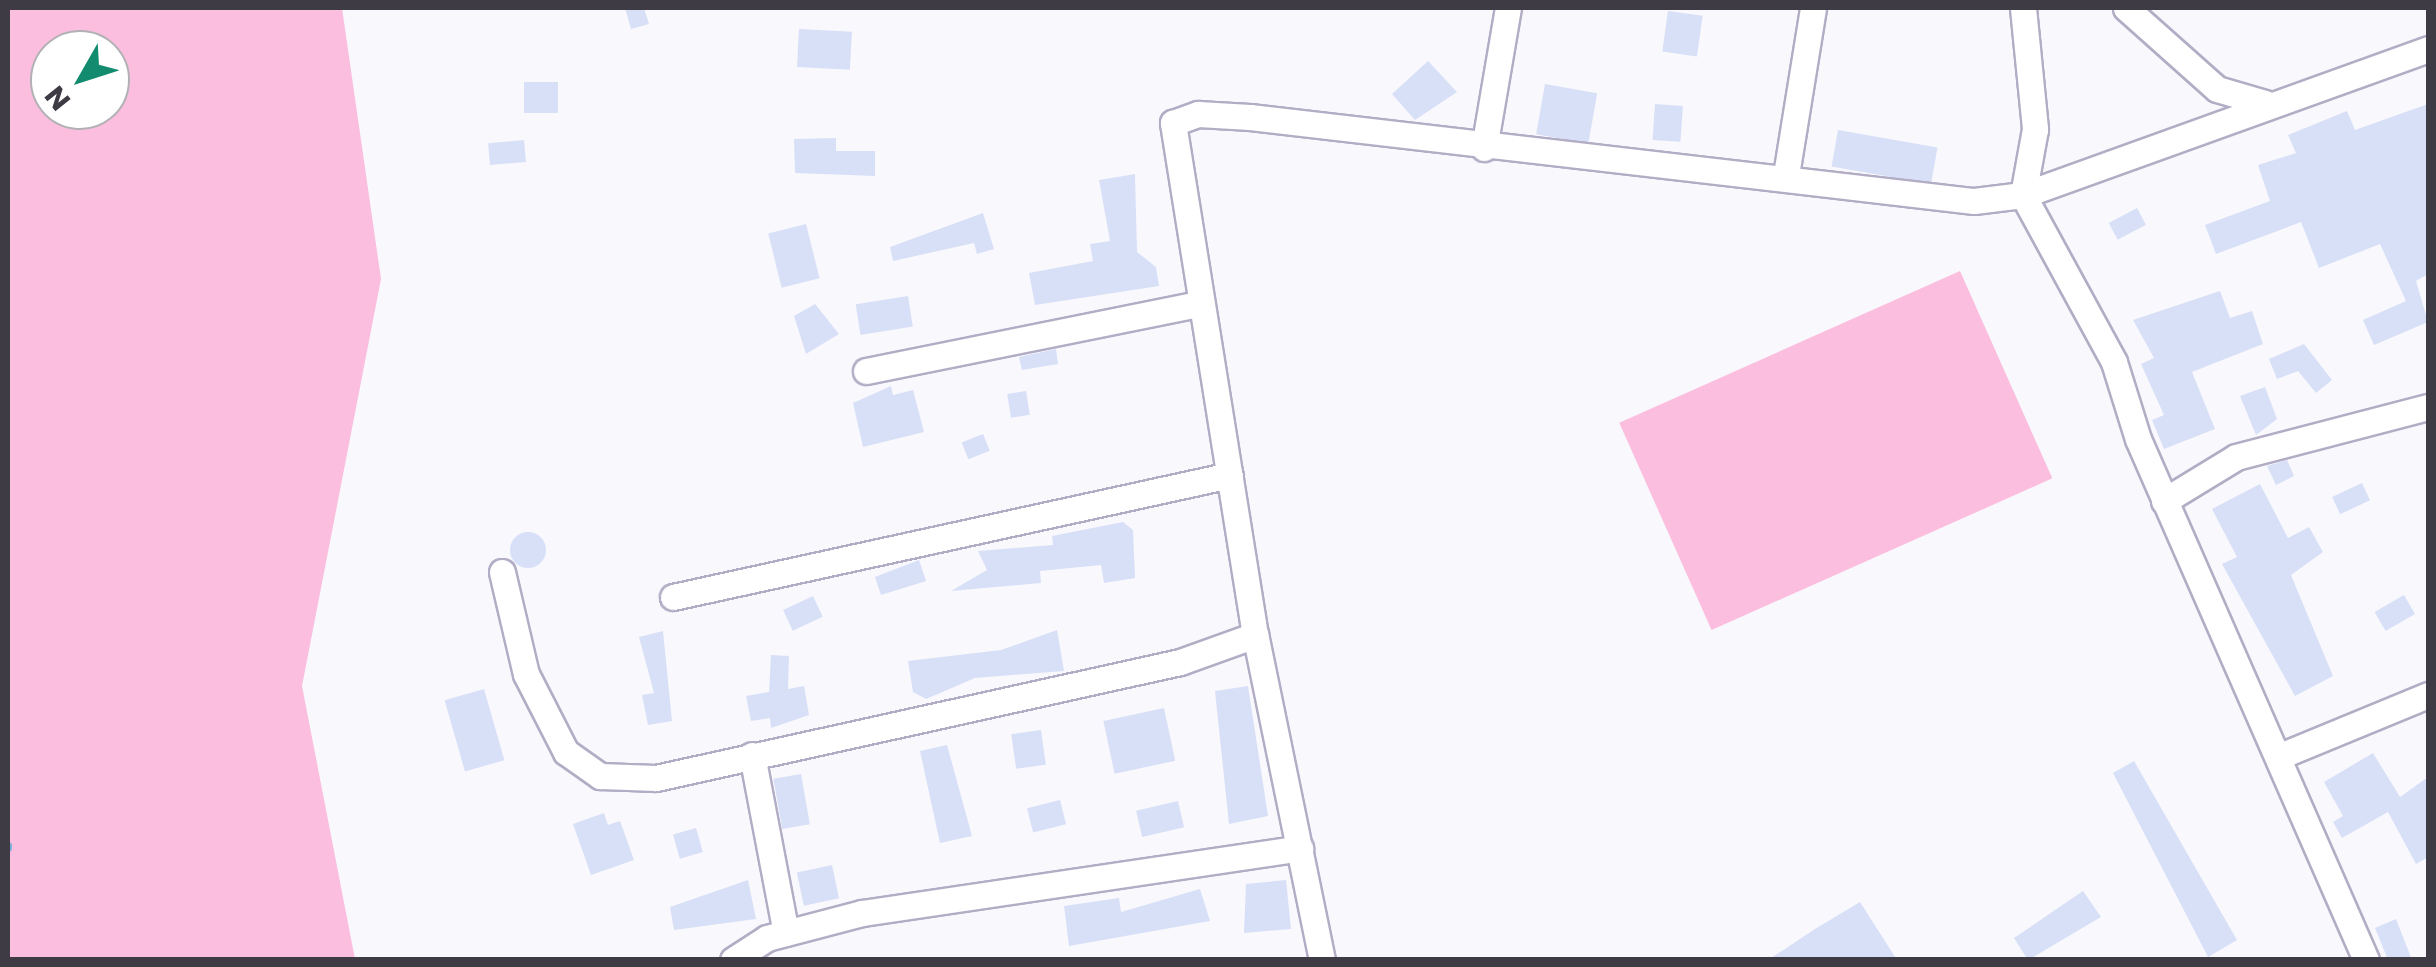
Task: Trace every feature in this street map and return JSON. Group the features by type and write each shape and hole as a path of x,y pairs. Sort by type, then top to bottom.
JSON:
{"street":[{"path":"1484,148 1508,8"},
{"path":"1786,175 1813,8"},
{"path":"2023,8 2035,129 2024,195 2114,362 2164,500 2280,756 2366,960"},
{"path":"2126,8 2216,89 2265,103"},
{"path":"1322,960 1255,635 1198,304 1173,123 1198,114 1250,117 1484,148 1786,175 1974,200 2024,195 2265,103 2428,49"},
{"path":"866,370 1198,304"},
{"path":"2164,500 2236,456 2428,408"},
{"path":"673,597 1230,474"},
{"path":"502,572 526,674 566,752 600,776 656,778 1180,662 1255,635"},
{"path":"2280,756 2428,695"},
{"path":"752,756 786,933"},
{"path":"733,960 786,933 1186,859 1300,848"}],"shaded area":[{"path":"8,8 342,8 381,279 302,686 355,959 8,959"},
{"path":"1960,271 2052,478 1712,630 1619,423"}],"building":[{"path":"625,8 644,8 649,24 631,29"},
{"path":"1668,11 1703,16 1697,56 1662,52"},
{"path":"799,29 852,32 850,70 797,67"},
{"path":"1428,61 1457,92 1415,120 1392,94"},
{"path":"524,82 558,82 558,113 524,113"},
{"path":"1545,84 1597,93 1588,143 1536,134"},
{"path":"1655,104 1683,106 1680,142 1652,140"},
{"path":"2428,104 2428,274 2416,281 2428,322 2374,345 2363,320 2406,301 2380,244 2319,268 2301,222 2216,254 2205,225 2270,201 2258,165 2296,153 2288,135 2347,111 2355,130"},
{"path":"1838,130 1937,148 1931,184 1832,166"},
{"path":"836,138 836,151 875,151 875,176 795,173 794,139"},
{"path":"524,140 526,162 490,165 488,143"},
{"path":"1135,174 1137,252 1156,267 1159,286 1035,305 1029,273 1093,261 1090,244 1110,241 1099,180"},
{"path":"2137,208 2146,225 2118,240 2109,223"},
{"path":"983,213 994,249 977,254 974,243 893,261 890,247"},
{"path":"806,224 820,278 782,288 768,233"},
{"path":"2220,291 2230,318 2252,311 2263,344 2192,372 2215,429 2164,449 2152,420 2164,415 2141,364 2154,358 2133,320"},
{"path":"908,296 913,327 861,335 856,304"},
{"path":"815,304 839,334 806,354 794,316"},
{"path":"2304,344 2332,380 2316,393 2298,371 2277,379 2269,359"},
{"path":"1056,349 1058,364 1022,370 1019,357"},
{"path":"891,386 893,395 913,390 924,432 863,447 853,403"},
{"path":"2265,387 2277,419 2256,435 2240,396"},
{"path":"1026,391 1030,415 1011,418 1007,394"},
{"path":"983,434 990,451 968,459 962,443"},
{"path":"2287,460 2294,476 2276,485 2267,466"},
{"path":"2362,483 2370,500 2340,514 2332,497"},
{"path":"2260,484 2288,538 2309,527 2323,552 2291,575 2333,676 2295,696 2222,564 2237,557 2212,509"},
{"path":"1123,522 1133,530 1135,578 1104,583 1101,565 1040,571 1041,583 951,591 987,570 978,551 1053,545 1052,536"},
{"path":"528,532 541,537 546,550 541,563 528,568 515,563 510,550 515,537"},
{"path":"919,560 926,581 881,595 875,577"},
{"path":"2404,595 2415,614 2386,631 2375,612"},
{"path":"813,596 823,617 793,631 783,610"},
{"path":"1057,630 1064,671 975,678 926,699 913,692 908,661 1001,650"},
{"path":"663,631 672,721 648,725 642,695 654,693 639,637"},
{"path":"771,655 789,656 788,689 804,686 809,715 771,728 770,718 751,721 746,696 769,692"},
{"path":"1248,686 1268,816 1229,824 1215,691"},
{"path":"484,689 504,760 465,771 445,700"},
{"path":"1164,708 1175,761 1115,774 1103,721"},
{"path":"1041,730 1046,765 1016,769 1011,734"},
{"path":"947,745 972,836 940,843 920,751"},
{"path":"2373,753 2400,797 2428,777 2428,857 2416,864 2388,812 2342,838 2333,822 2343,816 2324,782"},
{"path":"2134,761 2237,940 2208,957 2113,773"},
{"path":"801,774 810,824 782,829 773,779"},
{"path":"1060,800 1066,824 1033,832 1027,808"},
{"path":"1178,801 1184,827 1142,837 1136,811"},
{"path":"604,813 608,825 620,821 634,860 591,875 573,824"},
{"path":"696,828 703,852 680,859 673,835"},
{"path":"832,865 839,898 804,906 797,872"},
{"path":"748,880 756,919 674,930 670,907"},
{"path":"1286,880 1291,929 1244,933 1246,884"},
{"path":"1200,889 1210,921 1069,946 1064,906 1119,898 1121,912"},
{"path":"2083,891 2101,917 2028,960 2014,938"},
{"path":"1860,902 1897,960 1768,960 1815,929"},
{"path":"2396,919 2412,960 2388,960 2375,928"}]}
